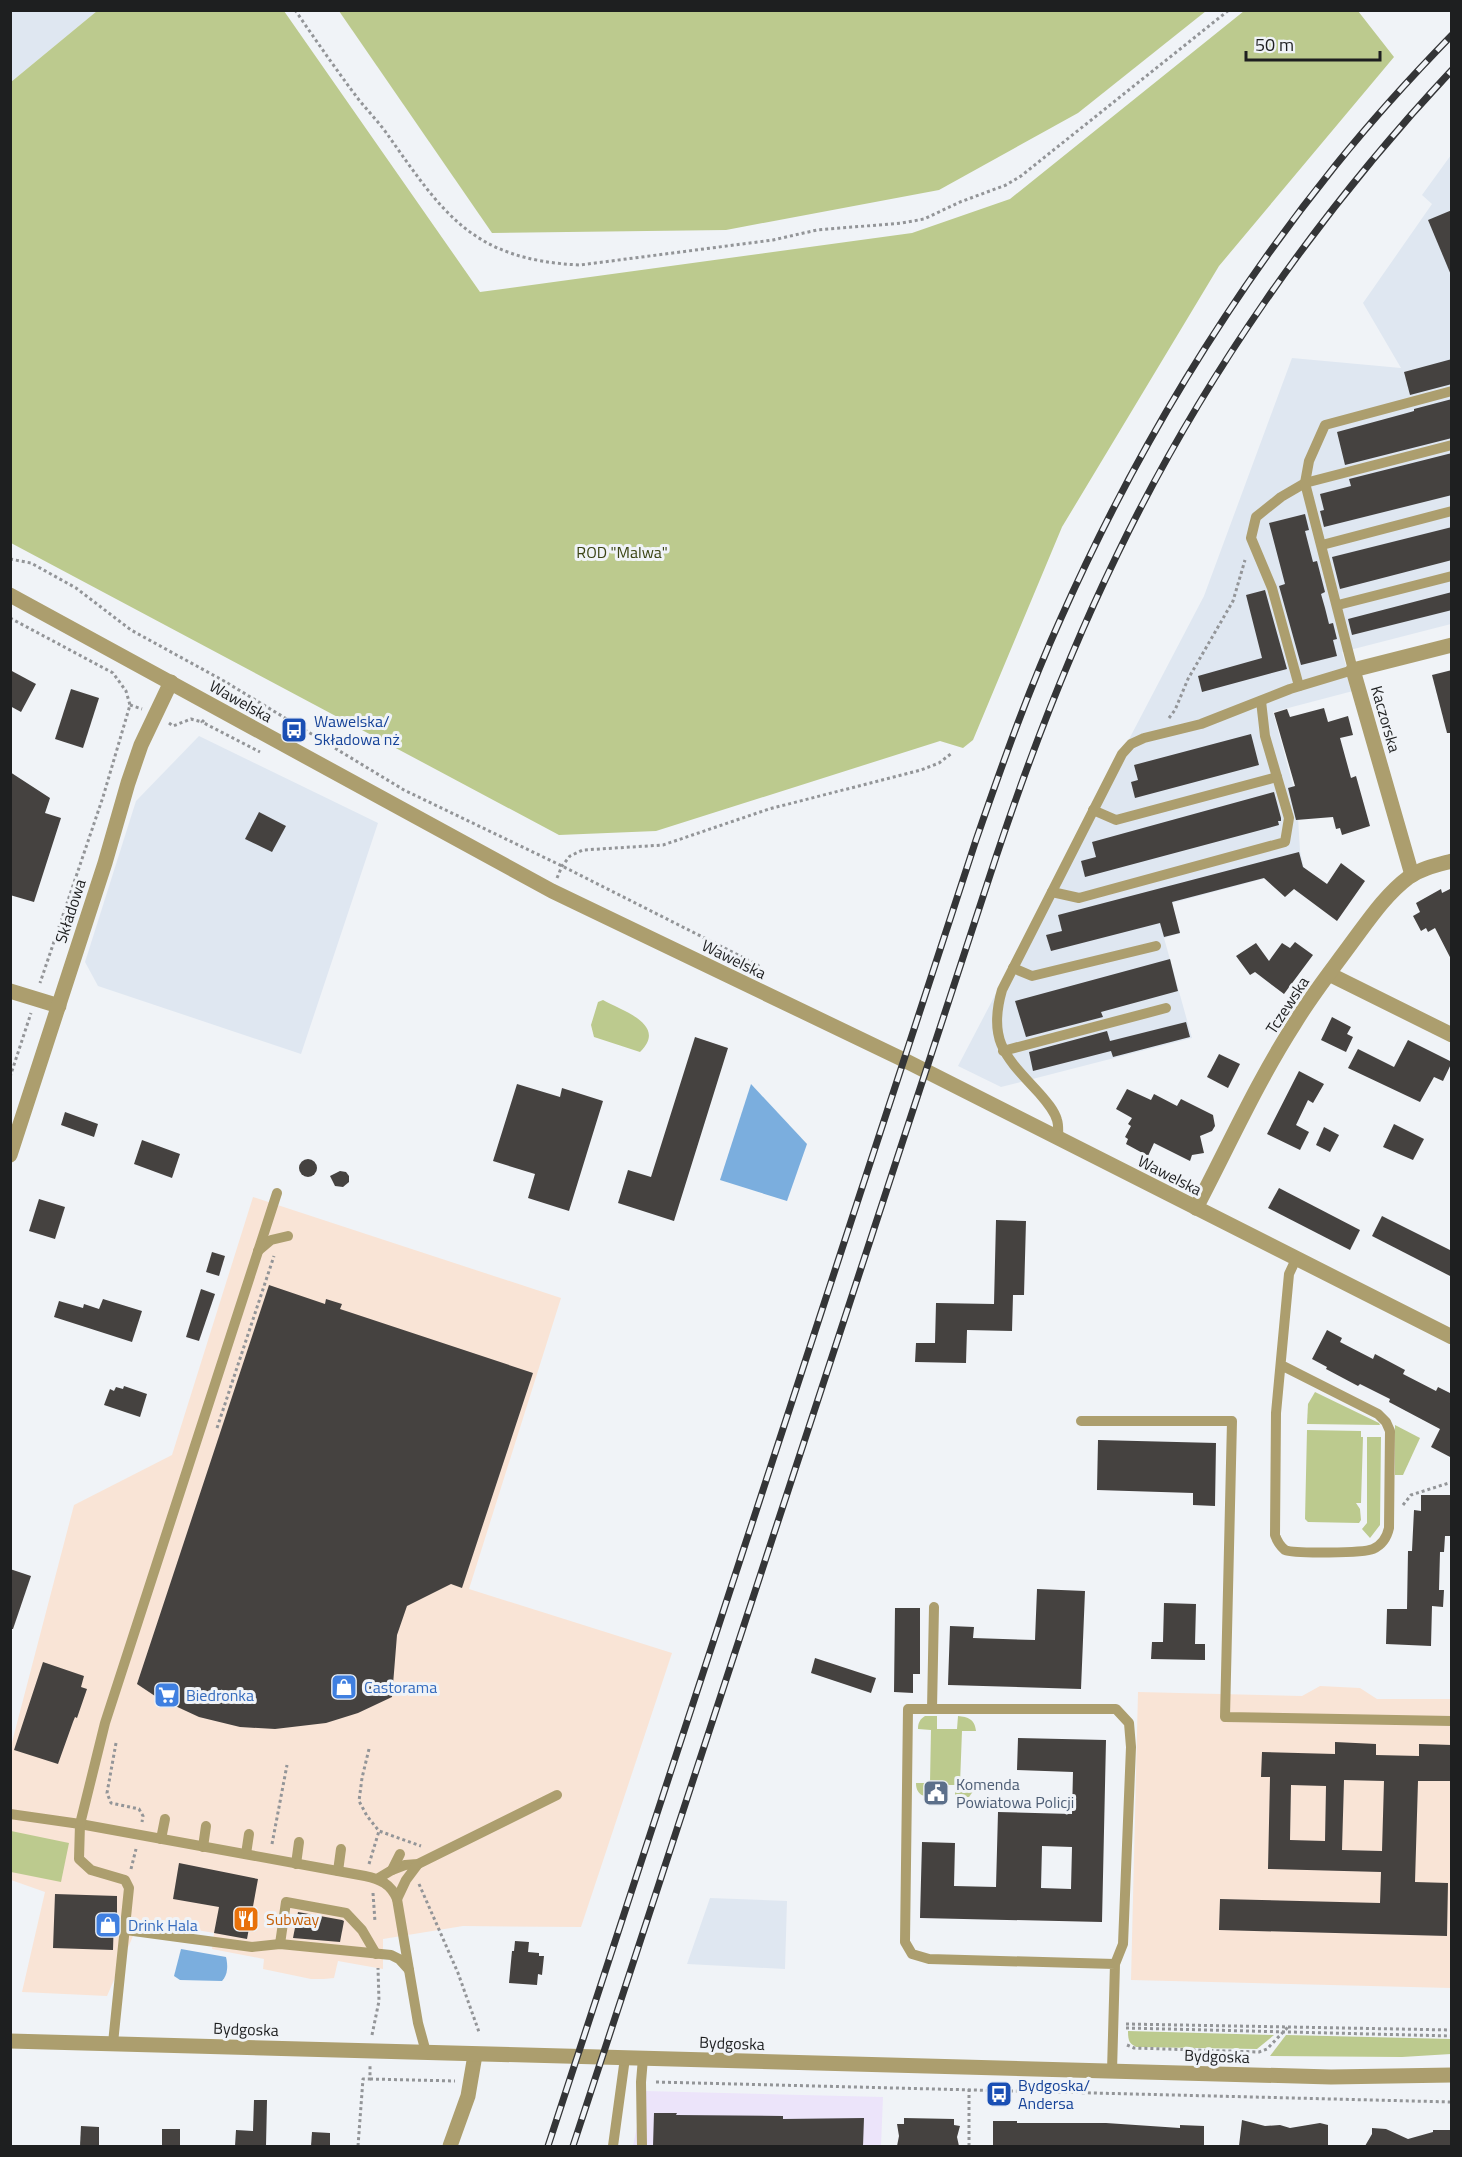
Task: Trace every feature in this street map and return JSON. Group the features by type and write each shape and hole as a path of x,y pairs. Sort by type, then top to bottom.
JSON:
{"street":[{"name":"Wawelska","path":"10,595 552,891 904,1060 1452,1337"},
{"name":"Kaczorska","path":"1412,875 1353,670 1452,645"},
{"name":"Składowa","path":"10,1155 141,745 171,682"},
{"name":"Tczewska","path":"1196,1208 1294,1023 1384,899 1412,875 1425,868 1452,861"},
{"path":"1329,974 1452,1035"},
{"path":"10,991 58,1006"},
{"name":"Bydgoska","path":"10,2041 1331,2077 1452,2075"},
{"path":"450,2146 468,2096 476,2055"}],"lane":[{"path":"1058,1139 1058,1121 1049,1105 1010,1062 1003,1051 996,1023 997,1008 1002,990 1122,754 1131,744 1144,738 1201,724 1299,686 1353,670 1305,483 1309,461 1325,425 1452,391"},
{"path":"1299,686 1272,588 1251,538 1256,517 1281,497 1305,483 1452,446"},
{"path":"1322,545 1452,511"},
{"path":"1338,605 1452,576"},
{"path":"1052,892 1079,898 1285,842 1289,818 1265,736 1261,701"},
{"path":"1093,810 1116,820 1277,777"},
{"path":"1013,968 1032,976 1156,946"},
{"path":"1003,1051 1167,1008"},
{"path":"113,2043 129,1888 125,1880 91,1870 79,1859 80,1824 105,1723 277,1193"},
{"path":"258,1251 271,1240 288,1236"},
{"path":"1281,1365 1375,1412 1386,1422 1390,1431 1389,1528 1380,1545 1368,1551 1291,1552 1278,1542 1274,1530 1276,1413 1289,1274 1296,1259"},
{"path":"1081,1421 1232,1421 1225,1717 1452,1721"},
{"path":"932,1709 934,1607"},
{"path":"1112,2071 1115,1964 1123,1944 1131,1747 1129,1723 1116,1709 908,1709 905,1942 912,1954 929,1959 1115,1964"},
{"path":"377,1879 405,1865 418,1864 557,1795"},
{"path":"10,1814 80,1824 377,1879 392,1889 397,1899 418,2023 426,2052"},
{"path":"161,1839 165,1819"},
{"path":"203,1847 206,1826"},
{"path":"246,1854 249,1834"},
{"path":"296,1863 299,1842"},
{"path":"338,1871 341,1849"},
{"path":"392,1870 400,1854"},
{"path":"397,1899 405,1880 418,1864"},
{"path":"280,1944 286,1902 346,1912 362,1930 376,1954"},
{"path":"126,1930 252,1947 280,1944 391,1955 399,1959 410,1972"},
{"path":"391,1955 399,1952 404,1944 404,1937"},
{"path":"613,2146 625,2058"},
{"path":"642,2146 643,2058"}],"path":[{"path":"295,10 432,198 452,218 504,252 549,264 580,265 773,240 818,230 924,219 960,202 1006,185 1021,176 1228,10"},
{"path":"1144,738 1163,725 1175,710 1188,679 1233,601 1251,538"},
{"path":"10,559 31,563 76,588 131,630 224,681 404,790 562,866 758,965 766,995"},
{"path":"10,618 113,673 126,692 129,705 103,796 10,1077"},
{"path":"552,891 562,866 570,856 583,850 663,844 769,809 921,770 939,763 952,753"},
{"path":"217,1430 275,1256 258,1251"},
{"path":"1389,1514 1397,1511 1411,1495 1452,1482"},
{"path":"118,1736 107,1793 111,1803 139,1809 143,1816 132,1867 125,1880"},
{"path":"270,1858 287,1765"},
{"path":"371,2039 380,2001 374,1894 362,1886 379,1831"},
{"path":"1124,2026 1452,2030"},
{"path":"1124,2026 1452,2036"},
{"path":"1124,2026 1125,2035"},
{"path":"1125,2042 1134,2048 1259,2052 1267,2049 1288,2027"},
{"path":"369,2079 370,2060"},
{"path":"358,2146 363,2079 459,2081"},
{"path":"641,2082 1452,2102"},
{"path":"969,2089 969,2146"}],"shaded area":[{"path":"11,11 97,11 11,82"},
{"path":"1451,155 1451,624 1342,652 1353,691 1273,712 1297,800 1300,851 1304,868 1172,903 1180,933 1164,938 1192,1038 1001,1087 958,1066 1204,596 1292,358 1401,368 1363,303 1432,204 1422,195"},
{"path":"199,736 378,823 301,1054 98,986 85,962 136,801"},
{"path":"253,1197 561,1298 469,1589 672,1653 581,1927 463,1926 383,1939 383,1969 338,1961 334,1978 311,1979 263,1969 264,1959 212,1949 214,1933 140,1920 107,1996 22,1992 45,1892 11,1880 11,1746 74,1505 172,1455"},
{"path":"1320,1686 1360,1688 1377,1699 1451,1699 1451,1988 1131,1980 1138,1692 1302,1696"},
{"path":"710,1898 787,1901 785,1969 687,1964"},
{"path":"644,2091 883,2097 881,2146 633,2146"}],"green space":[{"name":"ROD \"Malwa\"","path":"97,11 284,11 480,292 912,233 1010,199 1244,11 1358,11 1394,57 1219,266 1062,527 973,740 963,748 940,741 656,831 559,835 11,543 11,82"},
{"path":"339,11 1206,11 1078,113 939,190 726,230 492,233"},
{"path":"603,1000 631,1014 646,1027 649,1034 640,1052 594,1037 591,1025 598,1002"},
{"path":"1315,1392 1380,1425 1307,1424 1308,1404"},
{"path":"1395,1425 1420,1438 1403,1475 1395,1475"},
{"path":"1307,1430 1361,1431 1361,1437 1363,1437 1361,1503 1356,1503 1360,1509 1359,1523 1308,1522 1305,1519"},
{"path":"1367,1437 1381,1437 1380,1525 1370,1538 1362,1529 1367,1523"},
{"path":"925,1716 937,1716 937,1729 957,1729 958,1716 973,1721 976,1731 962,1731 960,1784 974,1785 974,1790 969,1797 955,1798 955,1785 935,1785 934,1798 924,1796 917,1790 916,1783 930,1783 931,1730 918,1729 920,1721"},
{"path":"11,1831 69,1843 61,1882 11,1872"},
{"path":"1128,2031 1274,2035 1257,2049 1138,2047 1130,2042"},
{"path":"1286,2035 1451,2039 1451,2054 1402,2057 1270,2056"}],"water":[{"path":"751,1084 807,1144 787,1201 720,1180"},
{"path":"181,1949 226,1957 227,1970 224,1979 222,1981 180,1980 174,1976"}],"building":[{"path":"1452,210 1452,275 1451,275 1428,220"},
{"path":"1452,359 1452,384 1410,395 1404,372"},
{"path":"1452,399 1452,438 1345,465 1337,432"},
{"path":"1452,453 1452,495 1324,527 1320,511 1324,510 1320,494 1351,486 1349,479"},
{"path":"1305,514 1309,530 1305,531 1313,562 1317,561 1325,592 1321,594 1329,624 1333,623 1337,639 1333,640 1337,656 1301,665 1279,586 1285,584 1269,523"},
{"path":"1452,527 1452,560 1340,589 1332,557"},
{"path":"1265,590 1287,669 1202,692 1198,676 1262,658 1246,595"},
{"path":"1452,592 1452,610 1352,635 1348,619"},
{"path":"10,670 36,684 21,712 10,706"},
{"path":"1452,670 1452,733 1447,733 1432,675"},
{"path":"71,689 99,698 83,748 55,739"},
{"path":"1324,708 1328,722 1348,716 1353,735 1340,738 1351,778 1356,776 1370,826 1342,835 1340,828 1336,829 1333,817 1296,820 1288,788 1295,786 1274,713 1287,709 1290,717"},
{"path":"1251,734 1259,765 1135,798 1131,782 1138,780 1134,765"},
{"path":"10,772 50,798 45,813 61,818 34,902 10,895"},
{"path":"1274,792 1281,818 1281,821 1278,821 1279,825 1085,877 1081,861 1096,857 1092,842"},
{"path":"259,812 286,826 272,852 245,839"},
{"path":"1299,852 1303,867 1327,884 1341,863 1365,881 1337,921 1294,889 1285,897 1264,878 1172,902 1180,933 1164,937 1160,923 1051,951 1046,935 1062,931 1058,915"},
{"path":"1452,888 1452,961 1435,928 1428,932 1426,928 1421,931 1413,916 1420,912 1416,903 1441,889 1442,893"},
{"path":"1295,942 1313,955 1284,994 1255,972 1250,975 1236,956 1256,943 1269,961 1282,943 1290,948"},
{"path":"1170,959 1178,991 1101,1012 1103,1017 1026,1037 1015,1001"},
{"path":"1332,1017 1351,1027 1347,1034 1353,1037 1346,1052 1321,1040"},
{"path":"1186,1022 1190,1037 1113,1057 1111,1051 1033,1071 1029,1052 1107,1031 1110,1041"},
{"path":"695,1037 728,1048 674,1221 618,1203 628,1170 651,1177"},
{"path":"1408,1040 1452,1062 1443,1081 1434,1077 1420,1102 1348,1068 1358,1049 1394,1067"},
{"path":"1219,1054 1240,1064 1228,1088 1207,1077"},
{"path":"1299,1071 1324,1084 1313,1103 1308,1100 1296,1125 1309,1132 1300,1150 1267,1134"},
{"path":"517,1084 560,1097 562,1088 603,1101 569,1211 528,1198 535,1174 493,1161"},
{"path":"1127,1089 1151,1100 1154,1094 1177,1106 1181,1099 1213,1115 1215,1126 1212,1131 1200,1136 1204,1153 1192,1155 1190,1161 1154,1143 1148,1156 1126,1144 1128,1139 1125,1137 1131,1126 1128,1124 1132,1118 1116,1109"},
{"path":"65,1112 98,1124 94,1137 61,1125"},
{"path":"1394,1124 1424,1139 1413,1160 1383,1147"},
{"path":"1324,1127 1339,1135 1330,1152 1316,1145"},
{"path":"142,1140 180,1154 172,1178 134,1164"},
{"path":"308,1159 314,1162 317,1168 314,1174 308,1177 302,1174 299,1168 302,1162"},
{"path":"340,1171 346,1172 349,1176 349,1182 343,1187 335,1186 330,1176"},
{"path":"1279,1188 1360,1230 1350,1250 1268,1208"},
{"path":"39,1199 65,1207 55,1239 29,1231"},
{"path":"1382,1216 1452,1251 1452,1277 1372,1236"},
{"path":"996,1220 1026,1221 1024,1295 1013,1295 1012,1331 967,1330 966,1363 915,1362 916,1343 935,1343 936,1303 994,1304"},
{"path":"212,1252 225,1256 219,1276 206,1272"},
{"path":"269,1285 325,1304 326,1299 342,1304 340,1309 533,1373 462,1588 451,1584 407,1606 397,1635 392,1697 358,1713 326,1723 275,1729 240,1727 199,1717 158,1698 137,1684"},
{"path":"201,1289 215,1294 199,1341 186,1337"},
{"path":"103,1299 142,1311 132,1342 54,1317 59,1301 83,1308 84,1304 99,1309"},
{"path":"1327,1330 1342,1338 1340,1342 1373,1359 1375,1354 1405,1370 1403,1374 1436,1391 1438,1387 1452,1394 1452,1458 1431,1447 1440,1429 1389,1402 1390,1399 1360,1384 1358,1386 1312,1359"},
{"path":"124,1386 147,1394 140,1417 104,1405 110,1389 114,1391 116,1387 123,1389"},
{"path":"1098,1440 1216,1443 1215,1506 1193,1505 1193,1493 1097,1490"},
{"path":"1421,1495 1452,1495 1450,1536 1445,1536 1444,1552 1440,1552 1439,1590 1444,1590 1443,1607 1432,1606 1431,1646 1386,1644 1387,1609 1407,1609 1408,1551 1412,1551 1414,1510 1421,1511"},
{"path":"10,1569 31,1576 13,1629 10,1629"},
{"path":"1037,1589 1085,1591 1081,1689 948,1685 950,1626 974,1627 973,1638 1035,1640"},
{"path":"1164,1603 1196,1604 1195,1644 1205,1644 1205,1660 1151,1659 1152,1642 1163,1642"},
{"path":"895,1608 920,1608 920,1674 913,1674 913,1693 894,1692"},
{"path":"815,1658 876,1678 871,1693 811,1673"},
{"path":"43,1662 84,1676 81,1687 87,1689 58,1764 14,1750"},
{"path":"1018,1738 1106,1740 1102,1922 920,1918 922,1842 955,1843 954,1886 996,1887 998,1812 1072,1814 1073,1772 1017,1770","holes":["1042,1846 1072,1847 1071,1889 1041,1888"]},
{"path":"1335,1742 1376,1744 1376,1755 1419,1756 1419,1744 1452,1745 1452,1781 1418,1781 1415,1882 1448,1883 1447,1936 1219,1930 1220,1899 1380,1903 1381,1872 1268,1869 1270,1777 1261,1777 1262,1752 1335,1754","holes":["1344,1780 1384,1781 1382,1851 1342,1850","1291,1785 1326,1786 1325,1841 1290,1840"]},
{"path":"179,1863 258,1879 247,1939 214,1933 219,1907 173,1899"},
{"path":"55,1894 117,1896 113,1950 53,1948"},
{"path":"298,1912 344,1921 340,1942 293,1938"},
{"path":"515,1941 529,1942 528,1952 544,1956 542,1975 538,1974 537,1985 509,1983"},
{"path":"254,2100 267,2100 266,2146 235,2146 236,2130 253,2131"},
{"path":"654,2113 783,2116 783,2119 864,2118 863,2146 653,2146"},
{"path":"904,2118 954,2119 954,2125 960,2126 957,2137 959,2146 897,2146 899,2136 897,2124 904,2124"},
{"path":"1242,2120 1265,2126 1280,2125 1290,2128 1320,2123 1328,2125 1328,2146 1239,2146"},
{"path":"993,2121 1106,2123 1180,2128 1180,2125 1204,2126 1204,2146 993,2146"},
{"path":"81,2126 99,2127 99,2146 80,2146"},
{"path":"1372,2128 1386,2129 1408,2139 1433,2132 1433,2130 1450,2130 1451,2146 1365,2146 1372,2134"},
{"path":"162,2129 180,2129 180,2146 162,2146"},
{"path":"312,2132 330,2133 330,2146 311,2146"}],"railway":[{"path":"548,2146 976,840 1037,673 1119,498 1183,383 1219,327 1255,272 1335,166 1392,99 1452,35"},
{"path":"573,2146 996,857 1022,781 1066,668 1116,557 1149,491 1224,363 1265,301 1354,182 1452,70"}],"place":[{"name":"Wawelska/ Składowa nż","path":"294,730"},
{"name":"Castorama","path":"344,1687"},
{"name":"Biedronka","path":"167,1695"},
{"name":"Komenda Powiatowa Policji","path":"936,1793"},
{"name":"Subway","path":"246,1919"},
{"name":"Drink Hala","path":"108,1925"},
{"name":"Bydgoska/ Andersa","path":"999,2094"}]}
